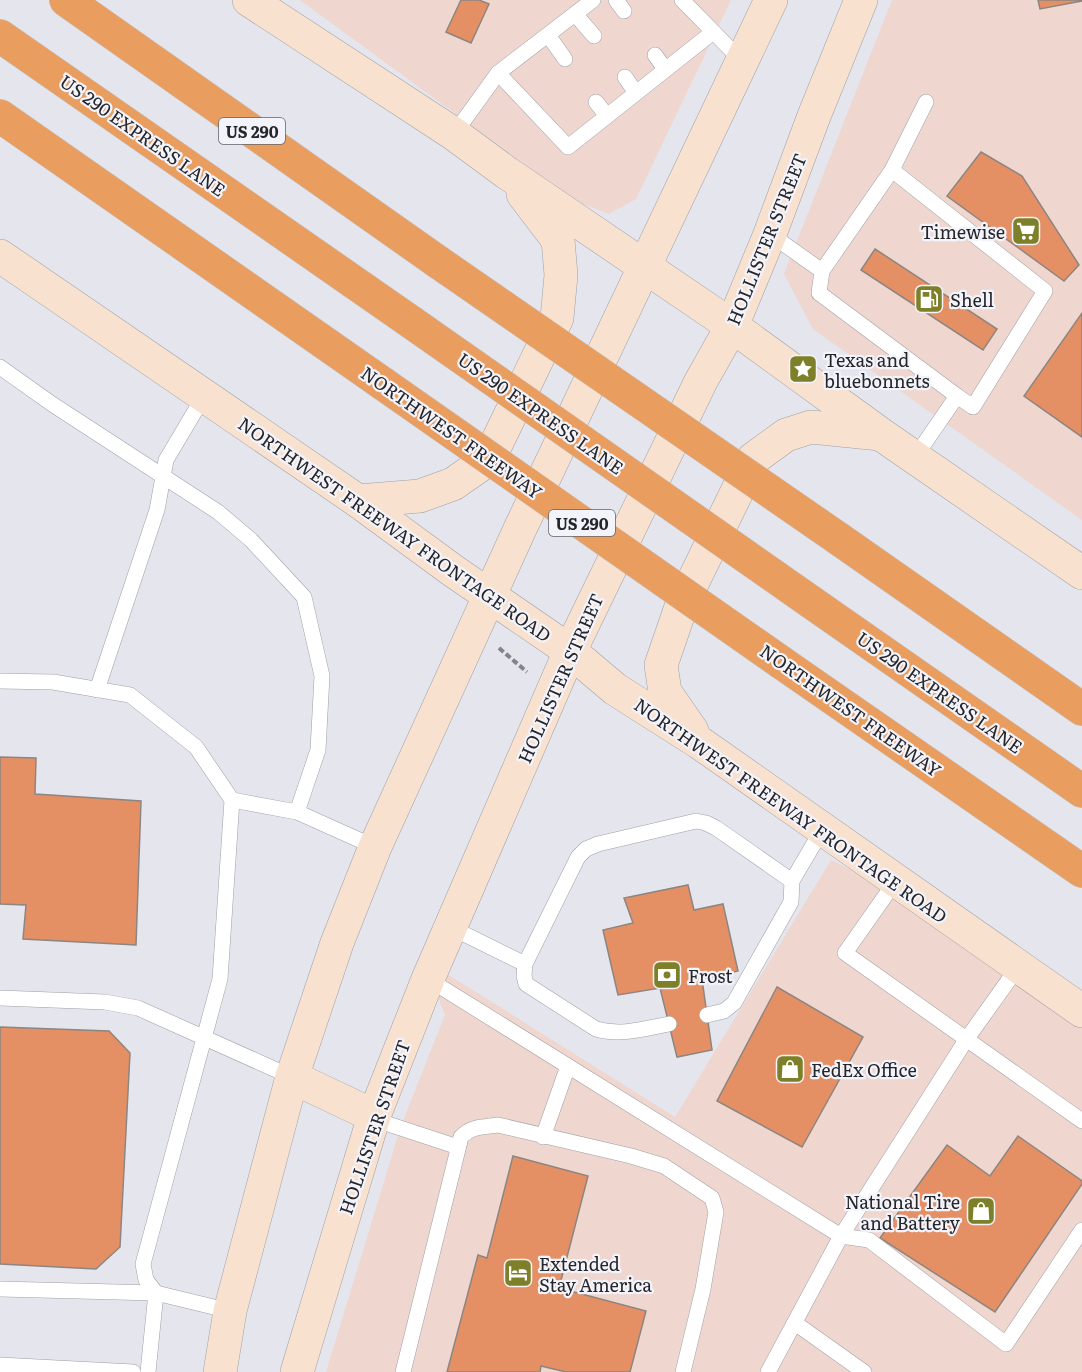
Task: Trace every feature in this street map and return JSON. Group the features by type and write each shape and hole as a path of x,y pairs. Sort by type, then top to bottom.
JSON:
{"highway":[{"name":"US 290","path":"66,0 438,262 1082,709"},
{"name":"US 290 EXPRESS LANE","path":"0,36 1082,791"},
{"name":"NORTHWEST FREEWAY","path":"0,116 1082,871"}],"main road":[{"path":"249,0 454,134 507,173 732,326 882,435 1082,573"},
{"path":"220,1372 230,1311 292,1077 338,943 375,847 490,596 771,0"},
{"name":"HOLLISTER STREET","path":"297,1372 373,1118 428,979 570,651 701,381 732,326 861,0"},
{"path":"358,501 420,496 453,484 489,459 557,318 561,275 558,240 507,173"},
{"name":"NORTHWEST FREEWAY FRONTAGE ROAD","path":"0,256 358,501 452,570 570,651 615,689 700,743 1082,1011"},
{"path":"700,743 664,692 661,665 682,604 753,459 786,435 811,427 882,435"},
{"path":"292,1077 373,1118"}],"lane":[{"path":"454,134 498,73 592,0"},
{"path":"682,0 741,61"},
{"path":"575,14 594,36"},
{"path":"498,73 568,147 713,32"},
{"path":"548,35 565,59"},
{"path":"655,55 665,69"},
{"path":"625,77 636,93"},
{"path":"596,102 607,116"},
{"path":"892,170 1045,291 973,407 819,293 822,272 892,170 926,102"},
{"path":"770,234 822,272"},
{"path":"0,367 218,512 250,540 304,597 322,676 318,750 297,812"},
{"path":"97,690 156,510 162,476 172,449 204,396"},
{"path":"915,457 957,396"},
{"path":"0,681 53,682 130,695 196,747 232,800 220,979 143,1264 146,1280 156,1293 148,1372"},
{"path":"232,800 297,812 375,847"},
{"path":"669,1024 623,1033 596,1029 526,984 525,964 578,857 586,849 598,844 696,821 706,823 792,881"},
{"path":"707,1015 724,1011 734,1003 791,902 792,881 822,830"},
{"path":"895,882 845,953 1082,1120"},
{"path":"450,927 525,964"},
{"path":"768,1372 841,1236 966,1040 1018,967"},
{"path":"428,979 841,1236 868,1240 1006,1344 1082,1230"},
{"path":"0,998 105,1002 138,1008 292,1077"},
{"path":"543,1137 568,1066"},
{"path":"373,1118 458,1147"},
{"path":"404,1372 461,1137 466,1131 498,1125 664,1166 712,1198 716,1212 705,1278 683,1372"},
{"path":"0,1289 156,1293 230,1311"},
{"path":"795,1323 864,1372"},
{"path":"0,1365 133,1372"}],"path":[{"path":"494,644 527,673"}],"shaded area":[{"path":"300,0 731,0 636,199 609,214 583,204 517,159"},
{"path":"892,0 1082,0 1082,520 813,329 784,274"},
{"path":"831,860 898,892 1082,1022 1082,1372 326,1372 401,1126 445,1015 437,995 447,974 675,1117"}],"building":[{"path":"461,0 479,0 489,4 471,43 446,32"},
{"path":"1038,0 1082,0 1082,1 1040,9"},
{"name":"Timewise","path":"981,152 1022,176 1079,265 1064,281 947,196"},
{"name":"Shell","path":"875,249 997,329 983,350 861,270"},
{"path":"1082,313 1082,437 1024,396"},
{"path":"0,757 36,758 35,794 141,801 136,945 23,939 26,905 0,904"},
{"name":"Frost","path":"688,885 694,910 723,904 738,971 702,979 712,1050 677,1057 660,988 618,995 603,930 633,923 624,898"},
{"name":"FedEx Office","path":"777,987 863,1037 802,1147 717,1101"},
{"path":"0,1027 109,1031 130,1053 120,1247 96,1269 0,1264"},
{"name":"National Tire and Battery","path":"1018,1136 1082,1181 1082,1184 995,1312 880,1238 947,1145 990,1176"},
{"name":"Extended Stay America","path":"513,1156 588,1176 559,1288 646,1311 630,1372 566,1372 541,1366 540,1372 447,1372 478,1255 487,1258"}],"place":[{"name":"Timewise","path":"1026,231"},
{"name":"Shell","path":"929,299"},
{"name":"Texas and bluebonnets","path":"803,369"},
{"name":"Frost","path":"667,975"},
{"name":"FedEx Office","path":"790,1069"},
{"name":"National Tire and Battery","path":"981,1211"},
{"name":"Extended Stay America","path":"518,1273"}]}
